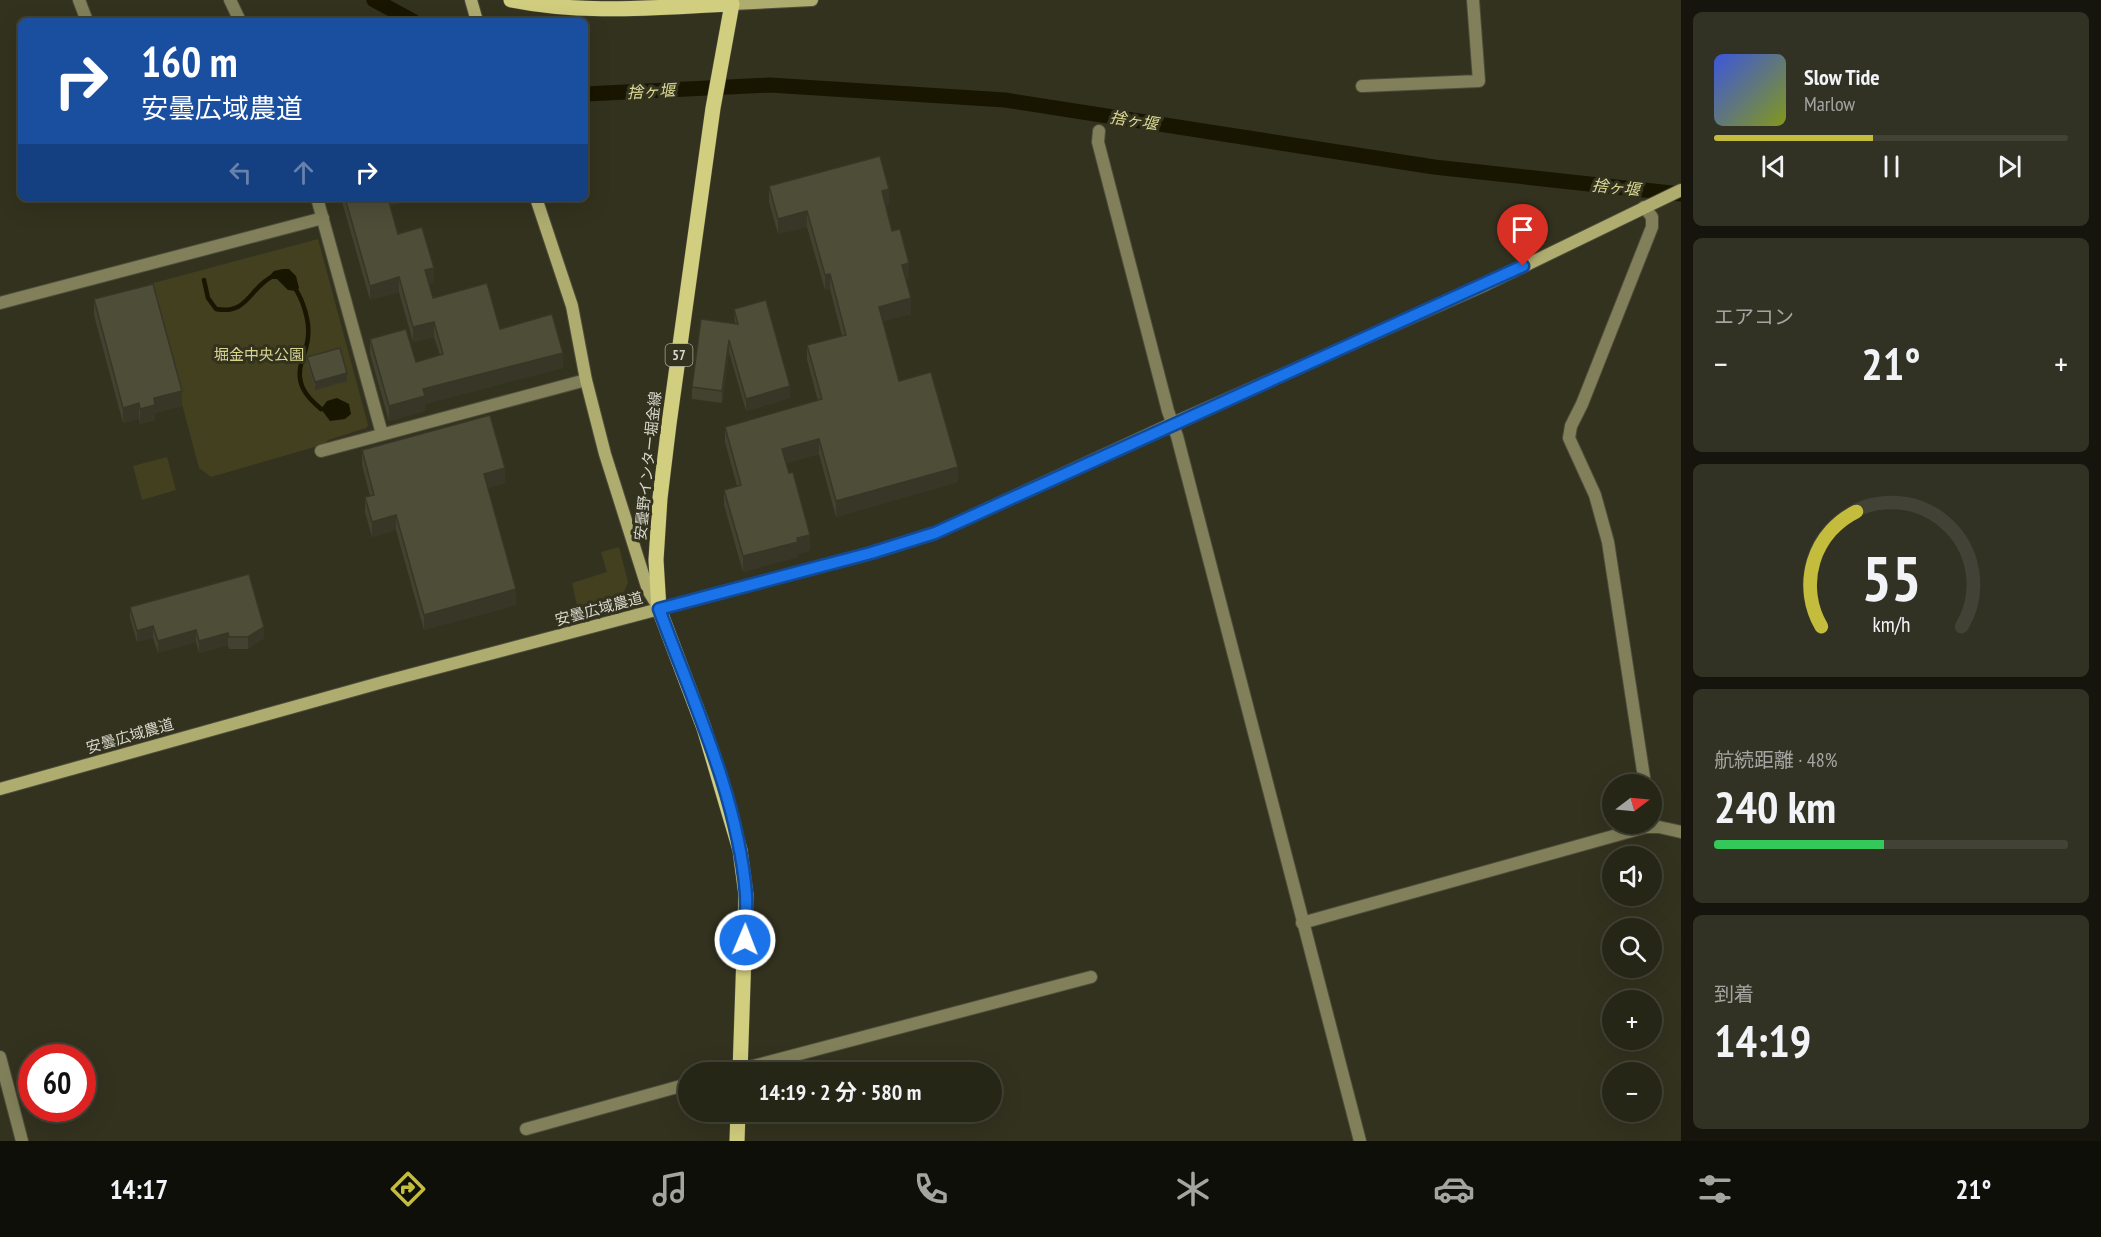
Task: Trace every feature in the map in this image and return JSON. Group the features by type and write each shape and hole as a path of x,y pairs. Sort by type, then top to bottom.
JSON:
{"main road":[{"path":"511,0 564,9 594,10 732,2"},
{"name":"安曇野インター堀金線","path":"732,2 713,103 660,498 656,560 659,609 704,728 740,850 746,895 738,1062"},
{"path":"736,1141 737,1122"}],"street":[{"path":"79,0 86,18"},
{"path":"230,0 239,18"},
{"path":"471,0 476,18"},
{"path":"732,2 812,0"},
{"path":"1362,86 1479,81 1473,0"},
{"path":"1099,131 1098,142 1360,1141"},
{"name":"安曇広域農道","path":"0,789 382,682 871,553 935,533 1173,423 1485,285 1681,190"},
{"path":"318,201 382,434"},
{"path":"537,201 572,306 586,380 605,454 648,590 659,609"},
{"path":"1643,774 1608,542 1595,495 1569,438 1571,426 1652,227 1652,217 1645,206"},
{"path":"0,303 323,218"},
{"path":"321,451 586,380"},
{"path":"1662,828 1680,831"},
{"path":"1302,923 1614,834"},
{"path":"774,1062 1091,977"},
{"path":"0,1057 22,1141"},
{"path":"526,1129 678,1087"}],"green space":[{"name":"堀金中央公園","path":"318,239 368,425 366,428 328,440 325,444 211,477 199,468 150,284"},
{"path":"167,457 176,490 142,500 133,466"},
{"path":"619,547 628,582 622,597 578,610 572,583 607,572 601,552"}],"shaded area":[{"path":"289,269 296,276 299,288 297,291 288,290 277,279 267,279 274,271"},
{"path":"337,398 349,404 351,414 345,419 330,421 321,409 327,401"}],"building":[{"path":"880,156 889,189 882,191 892,231 900,229 909,263 902,265 911,298 879,307 899,381 931,372 958,467 836,501 819,439 782,449 789,473 793,472 810,535 797,538 798,542 743,556 724,490 741,485 725,427 822,399 807,345 846,335 830,274 825,275 807,211 778,219 769,186"},
{"path":"346,201 389,201 398,234 422,227 434,268 425,270 433,298 487,283 500,329 552,314 563,353 423,389 425,396 389,406 370,339 406,329 416,362 443,354 434,322 413,327 399,277 370,286"},
{"path":"153,284 182,391 154,398 155,405 140,409 139,403 123,408 94,299"},
{"path":"766,300 790,386 746,399 729,340 722,391 692,387 701,319 738,324 734,309"},
{"path":"340,348 347,373 315,382 307,357"},
{"path":"490,415 505,468 484,474 516,589 424,615 396,515 372,522 365,497 374,495 362,450"},
{"path":"249,574 264,627 248,637 229,637 228,633 199,641 196,630 158,641 153,626 137,631 130,607"}],"waterway":[{"name":"捨ヶ堰","path":"374,0 407,18"},
{"name":"捨ヶ堰","path":"588,94 770,85 1005,100 1434,167 1681,194"},
{"path":"204,280 208,298 216,309 227,310 242,304 273,276"},
{"path":"294,287 303,304 308,325 307,343 300,371 301,383 312,401 321,409"}],"route":[{"path":"745,940 746,895 740,850 704,728 659,609 871,553 935,533 1523,266"}]}
